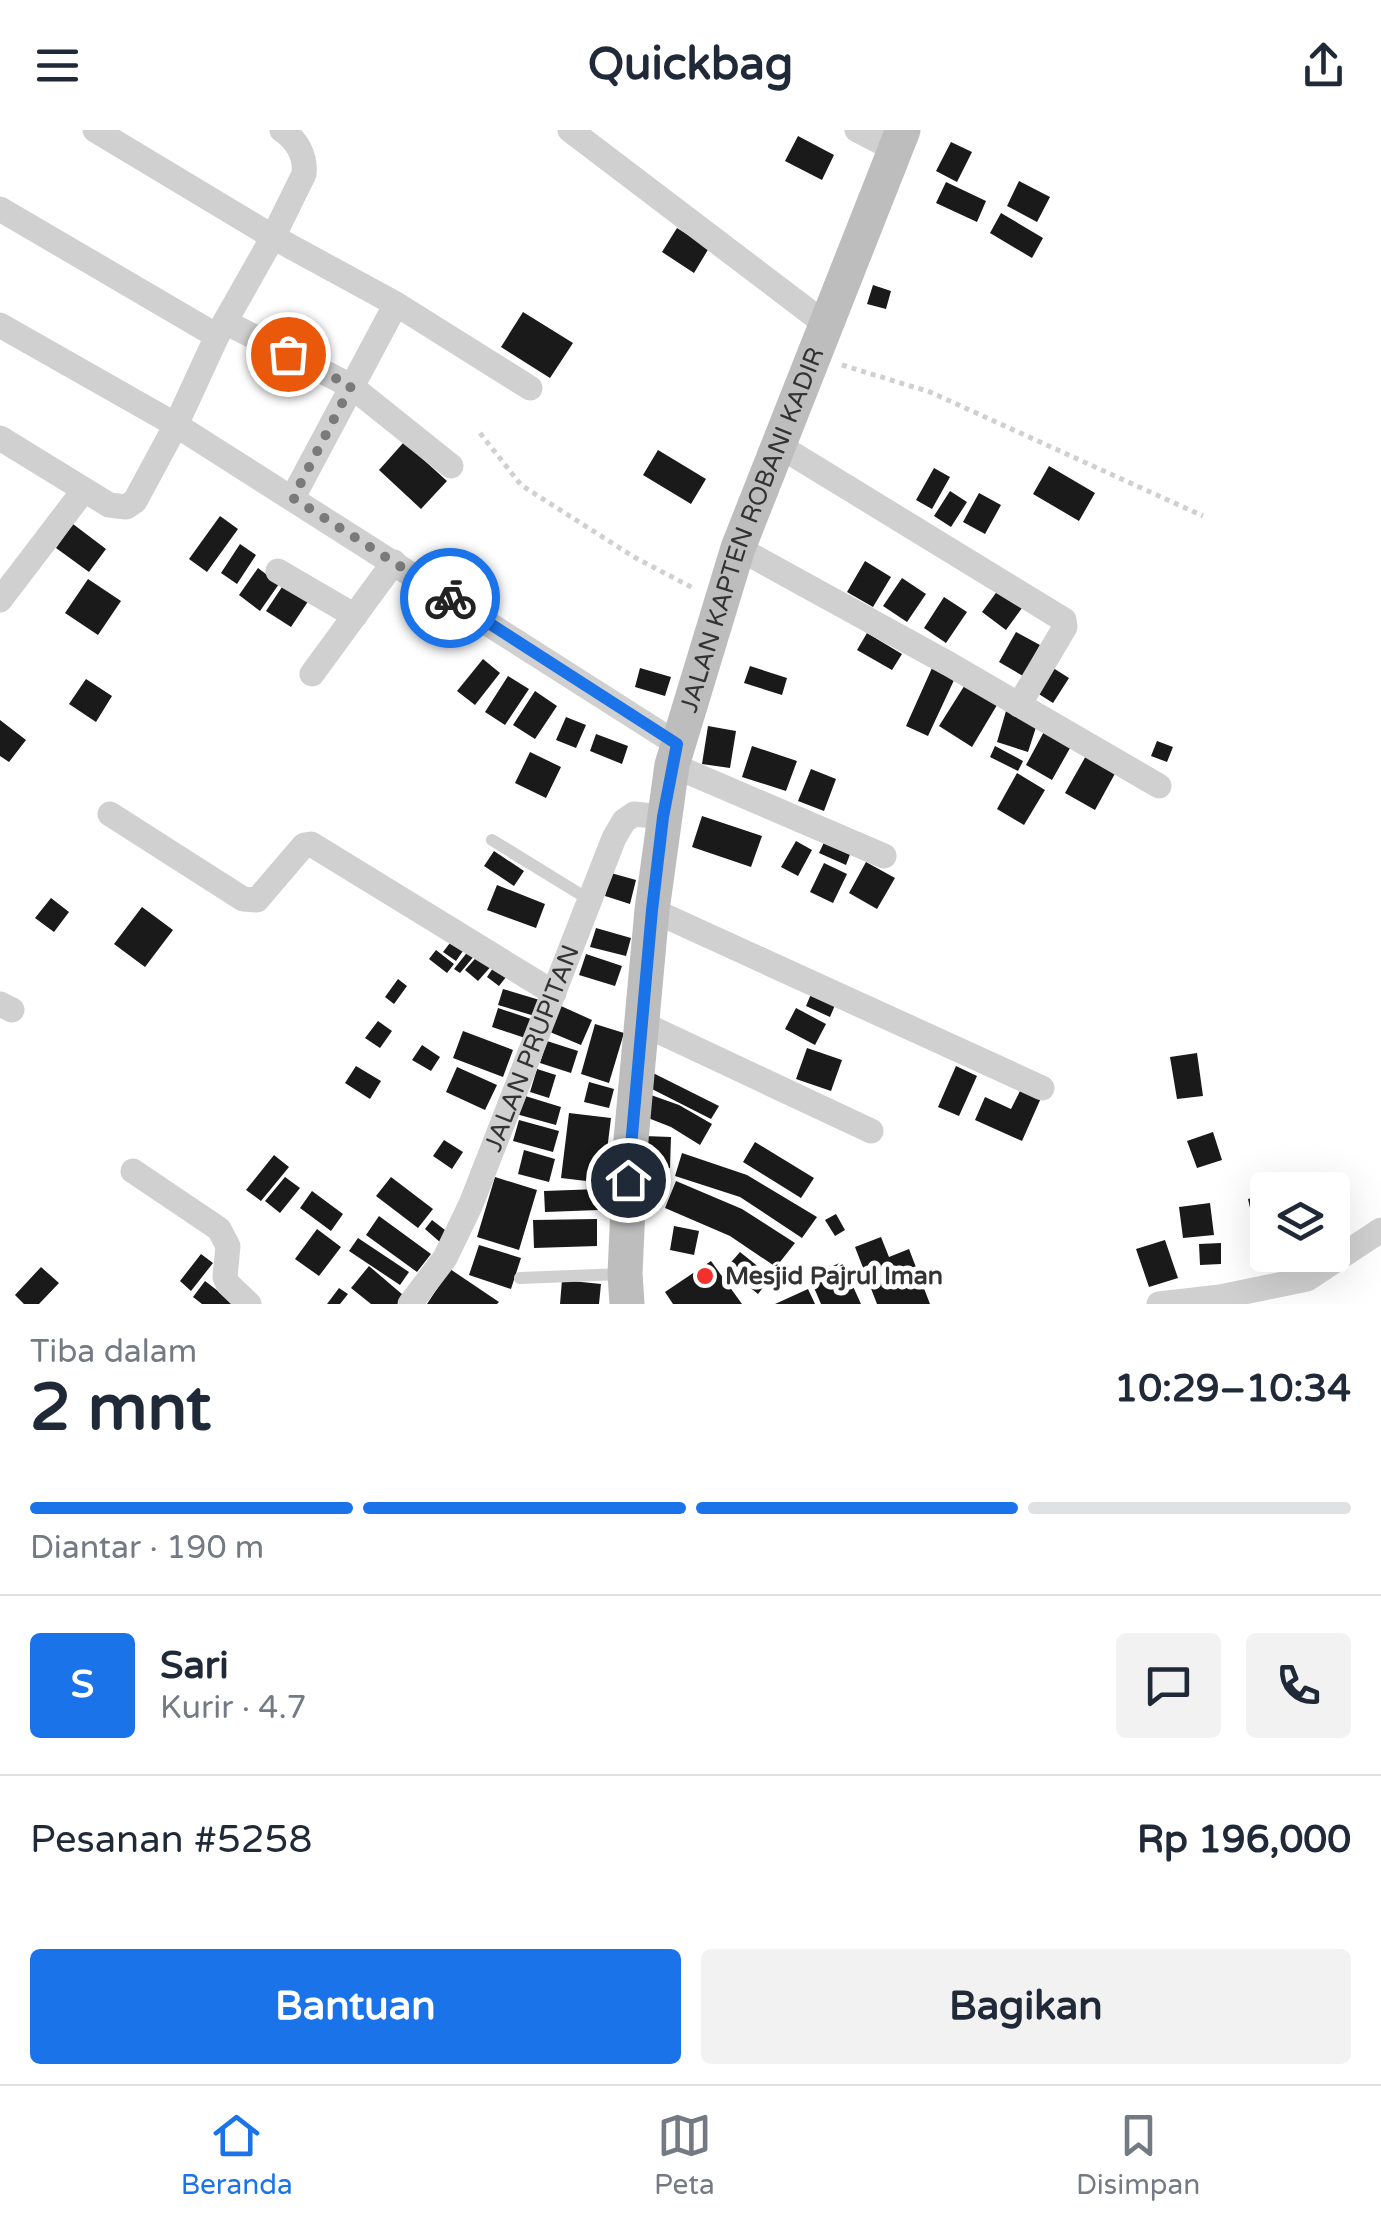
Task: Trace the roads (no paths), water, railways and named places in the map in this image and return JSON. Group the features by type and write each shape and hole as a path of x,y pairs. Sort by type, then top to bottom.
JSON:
{"main road":[{"name":"JALAN KAPTEN ROBANI KADIR","path":"626,1289 630,1154 652,910 674,754 738,548 900,140"}],"street":[{"path":"95,130 272,237 396,304 530,388"},
{"path":"1,440 109,505 126,506 134,501 304,174 305,164 296,142 282,130"},
{"path":"570,130 822,342"},
{"path":"857,130 900,140"},
{"path":"0,209 221,329 351,386 452,466"},
{"path":"293,498 396,304"},
{"path":"0,325 176,424 394,562 674,754 884,856"},
{"path":"778,445 1064,620 1065,626 1020,705"},
{"path":"0,600 84,490"},
{"path":"738,548 1160,786"},
{"path":"312,674 394,562"},
{"path":"278,570 354,616"},
{"path":"110,814 243,899 258,900 304,846 311,844 554,993"},
{"name":"JALAN PRUPITAN","path":"410,1304 458,1235 588,899 624,821 634,814 663,817"},
{"path":"652,910 1042,1088"},
{"path":"643,1024 871,1130"},
{"path":"133,1171 219,1229 228,1246 225,1277 249,1304"},
{"path":"1159,1304 1220,1297 1307,1279 1381,1230"}],"lane":[{"path":"492,840 588,899"},
{"path":"520,1278 626,1289"}],"place":[{"name":"Mesjid Pajrul Iman","path":"705,1276"}]}
